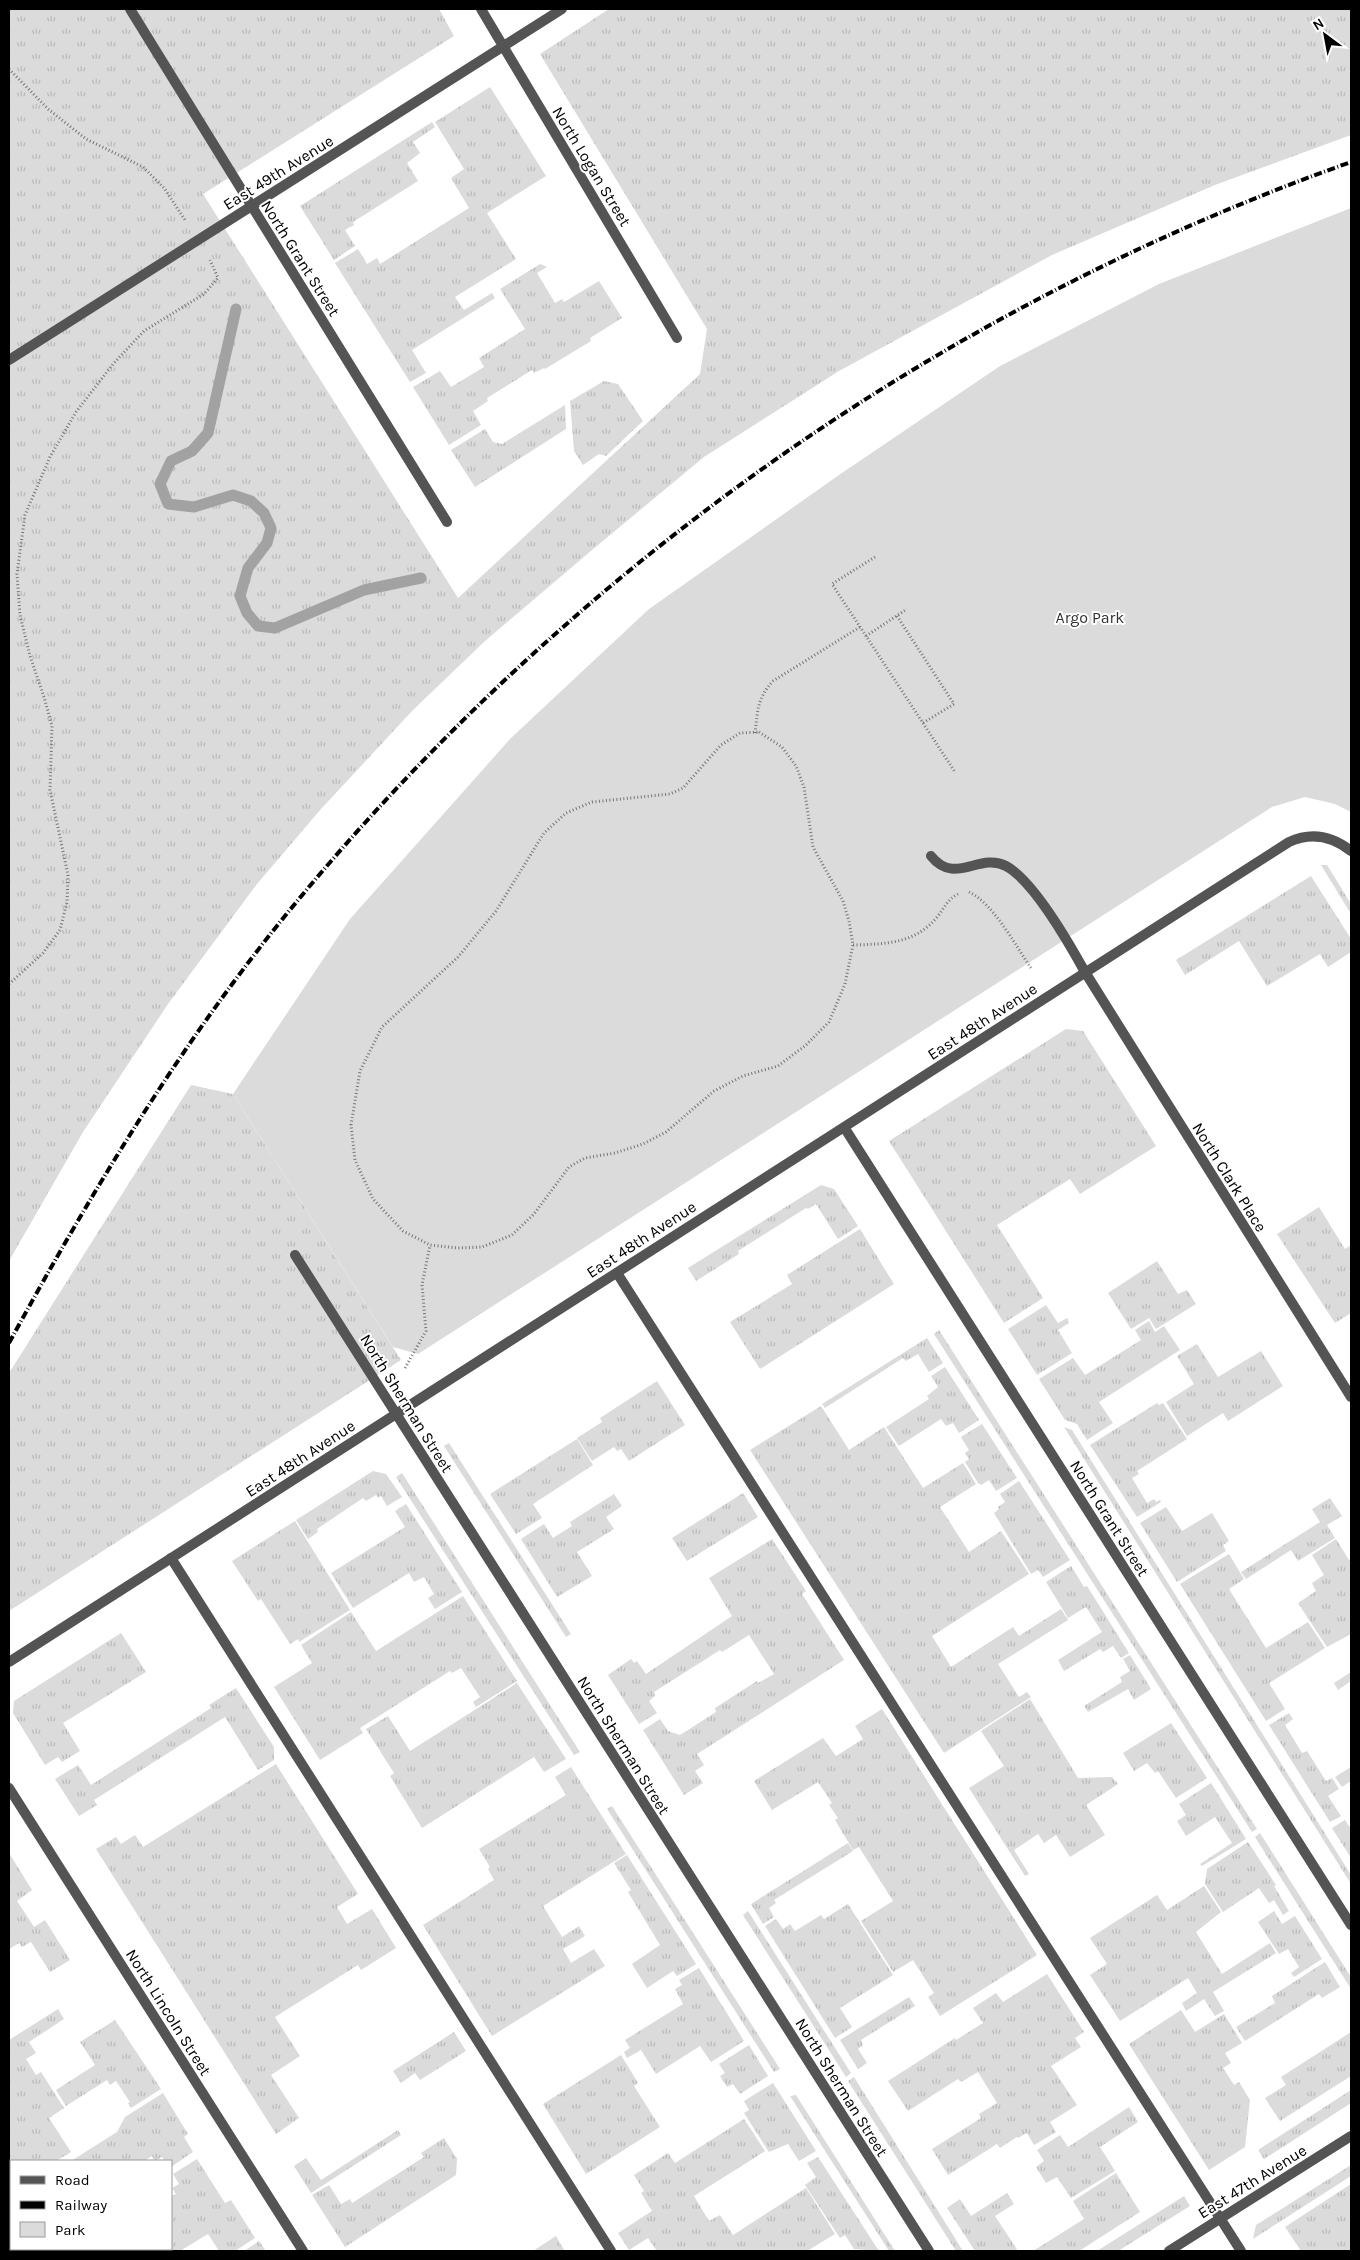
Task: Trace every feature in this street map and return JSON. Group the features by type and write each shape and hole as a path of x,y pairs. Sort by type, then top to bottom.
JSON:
{"street":[{"name":"North Grant Street","path":"130,9 447,522"},
{"name":"North Logan Street","path":"481,9 677,338"},
{"name":"East 49th Avenue","path":"9,360 562,9"},
{"name":"East 48th Avenue","path":"9,1662 1289,842 1300,837 1321,837 1340,843 1351,851"},
{"name":"North Clark Place","path":"931,856 944,868 953,870 988,863 1004,865 1024,879 1070,944 1085,972 1351,1397"},
{"name":"North Grant Street","path":"844,1127 1351,1925"},
{"name":"North Sherman Street","path":"295,1255 928,2251"},
{"path":"617,1273 1241,2251"},
{"path":"171,1558 611,2251"},
{"name":"North Lincoln Street","path":"9,1788 303,2251"},
{"name":"East 47th Avenue","path":"1169,2251 1351,2136"}],"path":[{"path":"9,68 48,109 86,139 142,167 164,188 198,240 213,265 218,278 204,294 144,331 113,364 76,412 50,457 25,515 17,574 20,615 30,656 52,726 50,790 68,875 67,902 60,930 42,953 9,984"},
{"path":"875,557 832,584 955,772"},
{"path":"866,636 907,609"},
{"path":"897,616 954,704 923,723"},
{"path":"755,732 758,706 762,692 773,681 860,627"},
{"path":"755,732 759,732 782,747 796,766 804,787 813,847 843,901 853,944 845,984 829,1022 806,1045 778,1066 743,1076 714,1091 666,1132 643,1144 615,1153 585,1158 568,1167 534,1214 512,1235 482,1247 458,1248 430,1246 403,1231 373,1199 355,1160 351,1125 360,1071 382,1027 458,957 496,911 544,833 566,813 592,802 670,794 683,788 721,745 740,733 755,732"},
{"path":"853,944 902,942 920,934 956,894 969,892 979,896 988,906 1031,968"},
{"path":"405,1368 426,1331 422,1285 430,1246"}],"green space":[{"path":"9,9 439,9 454,36 203,194 458,598 700,374 707,329 540,54 609,9 1351,9 1351,135 1215,185 1052,255 839,371 704,457 592,550 485,641 413,710 321,809 257,884 168,1004 83,1132 9,1261"},
{"path":"490,87 546,176 487,213 516,259 455,297 464,310 492,293 495,298 412,350 426,373 410,382 335,263 358,249 367,264 377,258 380,264 469,208 451,178 464,169 435,122"},
{"path":"432,122 435,127 413,142 420,153 407,163 418,181 353,222 354,225 345,230 355,246 334,260 300,206"},
{"name":"Argo Park","path":"1351,208 1351,812 1335,804 1305,797 1272,807 418,1354 393,1347 233,1094 350,919 511,738 649,609 839,475 1000,366 1159,284"},
{"path":"540,264 547,267 537,273 555,303 562,299 564,302 599,281 622,318 590,338 591,341 545,369 534,373 532,370 487,398 488,401 473,411 481,425 449,445 413,387 440,371 451,387 484,367 479,358 525,329 500,289"},
{"path":"604,381 618,384 643,421 606,456 599,454 583,465 574,451 570,401"},
{"path":"565,405 566,429 475,487 451,450 485,429 493,442 502,444"},
{"path":"1321,865 1327,865 1351,904 1351,914"},
{"path":"1311,876 1351,939 1351,952 1328,967 1320,954 1267,986 1239,941 1185,975 1176,960"},
{"path":"1066,1029 1083,1031 1156,1146 1080,1194 1070,1179 997,1225 1043,1298 1004,1323 889,1141"},
{"path":"191,1085 233,1094 401,1360 9,1611 9,1373"},
{"path":"821,1185 834,1189 858,1226 838,1239 816,1204 808,1209 806,1208 738,1251 739,1254 696,1281 688,1268"},
{"path":"1319,1207 1345,1249 1351,1245 1351,1313 1335,1323 1277,1234"},
{"path":"860,1229 894,1284 760,1369 730,1322 792,1284 787,1275"},
{"path":"1157,1261 1178,1294 1187,1290 1196,1304 1156,1329 1149,1318 1131,1329 1108,1293"},
{"path":"1046,1305 1058,1323 1067,1318 1069,1323 1058,1330 1072,1353 1037,1375 1008,1329"},
{"path":"1149,1321 1155,1332 1164,1326 1180,1350 1099,1402 1113,1423 1087,1440 1077,1424 1065,1420 1039,1379 1073,1358 1085,1375 1141,1340 1135,1330"},
{"path":"939,1330 1257,1829 1252,1832 934,1334"},
{"path":"927,1338 943,1363 929,1372 918,1354 906,1361 903,1358 825,1408 822,1404"},
{"path":"1197,1344 1218,1377 1261,1351 1283,1386 1228,1421 1223,1413 1187,1436 1166,1402 1194,1384 1177,1356"},
{"path":"945,1367 979,1420 959,1433 953,1423 946,1426 941,1419 899,1446 886,1427 929,1399 927,1396 938,1387 931,1376"},
{"path":"657,1381 685,1425 629,1461 621,1449 617,1451 614,1447 592,1461 577,1438 602,1422 600,1418"},
{"path":"1157,1403 1159,1405 1163,1403 1187,1439 1137,1471 1139,1474 1132,1478 1147,1503 1154,1499 1156,1502 1160,1500 1161,1502 1137,1517 1090,1445"},
{"path":"821,1406 849,1450 884,1427 923,1488 963,1463 976,1484 940,1507 969,1552 1001,1531 1029,1574 932,1636 951,1667 1013,1627 1019,1636 1061,1609 1068,1620 998,1664 1019,1697 1027,1692 1031,1697 944,1753 750,1450"},
{"path":"982,1424 1017,1478 996,1491 989,1480 981,1485 978,1483 965,1462 969,1459 965,1453 969,1450 961,1437"},
{"path":"1064,1427 1072,1430 1351,1875 1351,1884"},
{"path":"577,1439 593,1465 533,1504 542,1518 516,1534 490,1494"},
{"path":"449,1443 571,1634 566,1637 444,1446"},
{"path":"373,1471 386,1474 402,1497 387,1506 381,1496 378,1498 376,1495 366,1501 363,1498 317,1529 318,1532 308,1539 296,1520"},
{"path":"402,1473 580,1752 574,1755 396,1477"},
{"path":"1019,1481 1070,1560 1043,1577 1038,1570 1031,1574 994,1513 1005,1502 1000,1494"},
{"path":"743,1493 758,1517 687,1561 672,1538"},
{"path":"614,1494 622,1506 606,1517 614,1529 577,1552 592,1576 557,1597 521,1539 544,1524 553,1538 572,1526 570,1522"},
{"path":"1330,1498 1342,1516 1327,1525 1335,1538 1298,1561 1291,1550 1246,1579 1241,1572 1320,1522 1312,1509"},
{"path":"406,1504 462,1592 435,1609 428,1598 434,1594 424,1577 414,1582 409,1573 353,1608 331,1573 405,1527 395,1511"},
{"path":"1166,1507 1182,1531 1212,1513 1229,1541 1223,1545 1226,1551 1177,1582 1140,1523"},
{"path":"295,1521 350,1610 299,1642 298,1639 290,1644 261,1599 258,1601 232,1561"},
{"path":"772,1539 806,1591 802,1594 844,1660 697,1754 704,1765 695,1771 703,1783 684,1795 643,1730 660,1719 668,1731 680,1735 716,1712 715,1708 757,1681 758,1683 774,1674 749,1635 722,1652 720,1650 654,1692 655,1696 649,1701 657,1713 639,1724 608,1675 631,1659 634,1663 637,1661 646,1674 732,1616 709,1578"},
{"path":"1336,1539 1349,1560 1351,1559 1351,1634 1327,1647 1298,1603 1316,1591 1312,1583 1324,1575 1312,1555"},
{"path":"1229,1554 1244,1579 1229,1589 1266,1648 1308,1622 1325,1648 1269,1683 1285,1709 1266,1721 1180,1584"},
{"path":"1071,1566 1084,1587 1087,1586 1129,1653 1121,1658 1113,1646 1103,1652 1100,1649 1064,1671 1058,1660 1102,1632 1086,1607 1068,1618 1046,1582"},
{"path":"463,1596 517,1681 476,1707 473,1702 480,1697 461,1668 452,1673 450,1671 360,1728 363,1733 320,1760 274,1687 312,1663 301,1645 351,1612 376,1651"},
{"path":"121,1633 146,1672 63,1723 80,1751 62,1762 58,1757 45,1765 13,1713 14,1701"},
{"path":"1130,1655 1151,1689 1134,1700 1128,1689 1088,1712 1084,1706 1122,1682 1120,1677 1130,1671 1123,1659"},
{"path":"1351,1672 1351,1681 1338,1690 1334,1683"},
{"path":"517,1683 566,1759 544,1772 534,1757 422,1828 390,1776 394,1773 366,1729 388,1716 410,1751"},
{"path":"236,1688 274,1747 274,1760 258,1770 225,1717 94,1800 97,1805 79,1816 55,1779 78,1765 91,1785 211,1708 209,1705"},
{"path":"1030,1699 1078,1778 1112,1777 1118,1784 1086,1805 1105,1835 1070,1857 1056,1835 1044,1843 1038,1834 1014,1850 1029,1874 1025,1876 969,1788 1004,1766 981,1731"},
{"path":"882,1709 1037,1955 940,2016 928,1997 934,1993 913,1960 893,1972 861,1921 893,1901 859,1847 853,1850 835,1820 838,1818 829,1805 832,1803 818,1782 772,1810 754,1781 823,1738 836,1756 863,1739 855,1726"},
{"path":"1289,1713 1293,1719 1285,1725 1302,1753 1307,1751 1326,1781 1332,1778 1339,1789 1328,1796 1341,1816 1330,1822 1269,1725"},
{"path":"1171,1723 1207,1778 1176,1798 1158,1771 1155,1773 1147,1763 1134,1771 1123,1753"},
{"path":"276,1764 358,1894 337,1907 347,1924 372,1909 396,1948 361,1970 358,1965 275,2017 300,2056 271,2075 299,2118 276,2134 96,1849 116,1837 121,1844 135,1835 143,1847"},
{"path":"571,1767 626,1854 543,1906 562,1937 579,1926 585,1936 563,1949 571,1963 594,1949 605,1966 492,2036 423,1925 494,1880 488,1869 490,1867 479,1849 566,1795 555,1777"},
{"path":"1351,1767 1351,1781 1342,1787 1335,1777"},
{"path":"1211,1783 1246,1839 1202,1866 1200,1864 1232,1843 1215,1817 1186,1836 1177,1821 1186,1815 1179,1804"},
{"path":"612,1806 780,2069 774,2072 607,1809"},
{"path":"1345,1820 1351,1829 1351,1858 1332,1828"},
{"path":"1260,1833 1351,1977 1351,1989 1255,1837"},
{"path":"1248,1842 1276,1885 1274,1886 1289,1911 1283,1915 1274,1900 1269,1903 1259,1888 1223,1912 1205,1884 1207,1869"},
{"path":"848,1843 853,1851 774,1900 776,1903 769,1908 774,1917 763,1924 751,1904"},
{"path":"9,1853 32,1890 17,1901 34,1927 45,1920 70,1960 50,1972 31,1942 22,1947 19,1943 9,1949"},
{"path":"627,1855 696,1964 677,1976 673,1971 647,1988 632,1964 660,1945 628,1892 631,1890 614,1863"},
{"path":"1204,1886 1221,1912 1196,1932 1222,1974 1270,1943 1276,1953 1213,1992 1224,2011 1215,2016 1204,1999 1186,2011 1182,2003 1197,1993 1188,1978 1120,2021 1090,1975 1107,1964 1090,1938 1157,1895 1167,1910"},
{"path":"848,1904 893,1975 840,2008 852,2027 835,2038 765,1926 776,1919 783,1929 790,1924 795,1931 821,1915 824,1919"},
{"path":"748,1911 851,2073 846,2077 743,1915"},
{"path":"1274,1911 1282,1924 1295,1916 1322,1959 1294,1977 1291,1973 1299,1967 1288,1949 1279,1954 1258,1922"},
{"path":"1325,1962 1340,1987 1322,1998 1319,1994 1245,2041 1236,2027 1275,2003 1272,1996"},
{"path":"699,1968 744,2041 711,2062 700,2046 656,2074 641,2050 627,2058 624,2052 630,2048 625,2040 683,2004 675,1989 682,1985 679,1980"},
{"path":"1047,1974 1084,2032 1075,2038 1081,2047 1051,2066 1077,2105 1050,2122 1056,2132 1034,2145 1027,2133 1000,2148 997,2144 948,2175 932,2149 981,2118 979,2114 997,2103 978,2072 961,2082 958,2079 908,2111 888,2081 955,2038 956,2040 983,2023 973,2008 996,1993 1003,2002"},
{"path":"909,1997 915,2006 861,2040 863,2045 858,2049 867,2063 858,2069 840,2040"},
{"path":"58,2009 64,2019 29,2042 36,2053 26,2059 36,2075 41,2072 64,2108 49,2118 71,2152 58,2160 10,2160 10,2175 9,2173 9,2040"},
{"path":"1181,2010 1195,2032 1224,2014 1242,2043 1225,2053 1231,2063 1223,2068 1234,2085 1239,2082 1250,2100 1245,2147 1209,2170 1129,2044"},
{"path":"115,2020 161,2089 131,2108 128,2103 130,2102 116,2081 110,2085 107,2080 66,2106 56,2090 95,2065 80,2042"},
{"path":"454,2032 466,2051 420,2080 415,2073 401,2083 393,2071"},
{"path":"1351,2032 1351,2076 1280,2121 1265,2098 1286,2085 1281,2077"},
{"path":"749,2045 768,2076 740,2094 733,2084 727,2087 720,2076 725,2073 719,2064"},
{"path":"621,2055 638,2083 634,2086 660,2127 586,2174 543,2104"},
{"path":"854,2077 963,2251 956,2251 848,2081"},
{"path":"773,2083 816,2151 799,2161 788,2144 769,2152 744,2113 749,2110 744,2101"},
{"path":"1351,2090 1351,2103 1264,2159 1258,2150"},
{"path":"163,2093 188,2134 184,2137 193,2152 172,2166 172,2160 164,2160 162,2157 154,2160 152,2156 146,2160 73,2160 117,2132 125,2117"},
{"path":"796,2095 895,2251 889,2251 790,2096"},
{"path":"1129,2107 1138,2122 1100,2147 1115,2171 1071,2198 1057,2177 1046,2183 1036,2167 1044,2161 1037,2150 1060,2135 1068,2147"},
{"path":"744,2119 765,2151 694,2196 709,2221 720,2215 733,2235 806,2188 835,2234 807,2251 657,2251 648,2238 629,2250 618,2233 652,2211 641,2193 644,2191 634,2175 668,2153 675,2163"},
{"path":"398,2130 401,2135 311,2193 294,2166 306,2158 321,2180"},
{"path":"444,2138 457,2159 456,2175 345,2247 312,2195 329,2185 341,2204 350,2199 352,2203 424,2157 421,2153"},
{"path":"818,2157 879,2251 854,2249 845,2235 840,2238 805,2185 816,2177 807,2163"},
{"path":"197,2159 225,2203 231,2200 255,2238 235,2251 219,2251 208,2234 180,2251 117,2251 172,2250 172,2196 176,2194 172,2188 179,2184 173,2174"},
{"path":"1351,2165 1351,2176 1253,2239 1256,2225"},
{"path":"1116,2173 1140,2212 1079,2251 1033,2251 1084,2219 1073,2201"},
{"path":"1351,2184 1351,2251 1301,2251 1285,2227"},
{"path":"1007,2193 1014,2204 995,2216 1018,2251 975,2251 947,2208 960,2199 971,2216"},
{"path":"1184,2196 1190,2206 1118,2251 1097,2251"},
{"path":"556,2236 564,2250 533,2251"},
{"path":"259,2241 266,2251 244,2251"},
{"path":"13,2250 80,2250 79,2251"}],"waterway":[{"path":"236,309 208,433 192,451 171,461 160,484 168,504 194,507 233,495 251,501 264,513 271,528 267,543 248,568 240,596 247,613 258,626 275,628 364,590 421,578"}],"railway":[{"path":"9,1343 72,1231 139,1121 174,1067 249,962 289,911 398,787 514,671 638,563 769,464 906,374 1049,293 1198,222 1351,162"}]}
